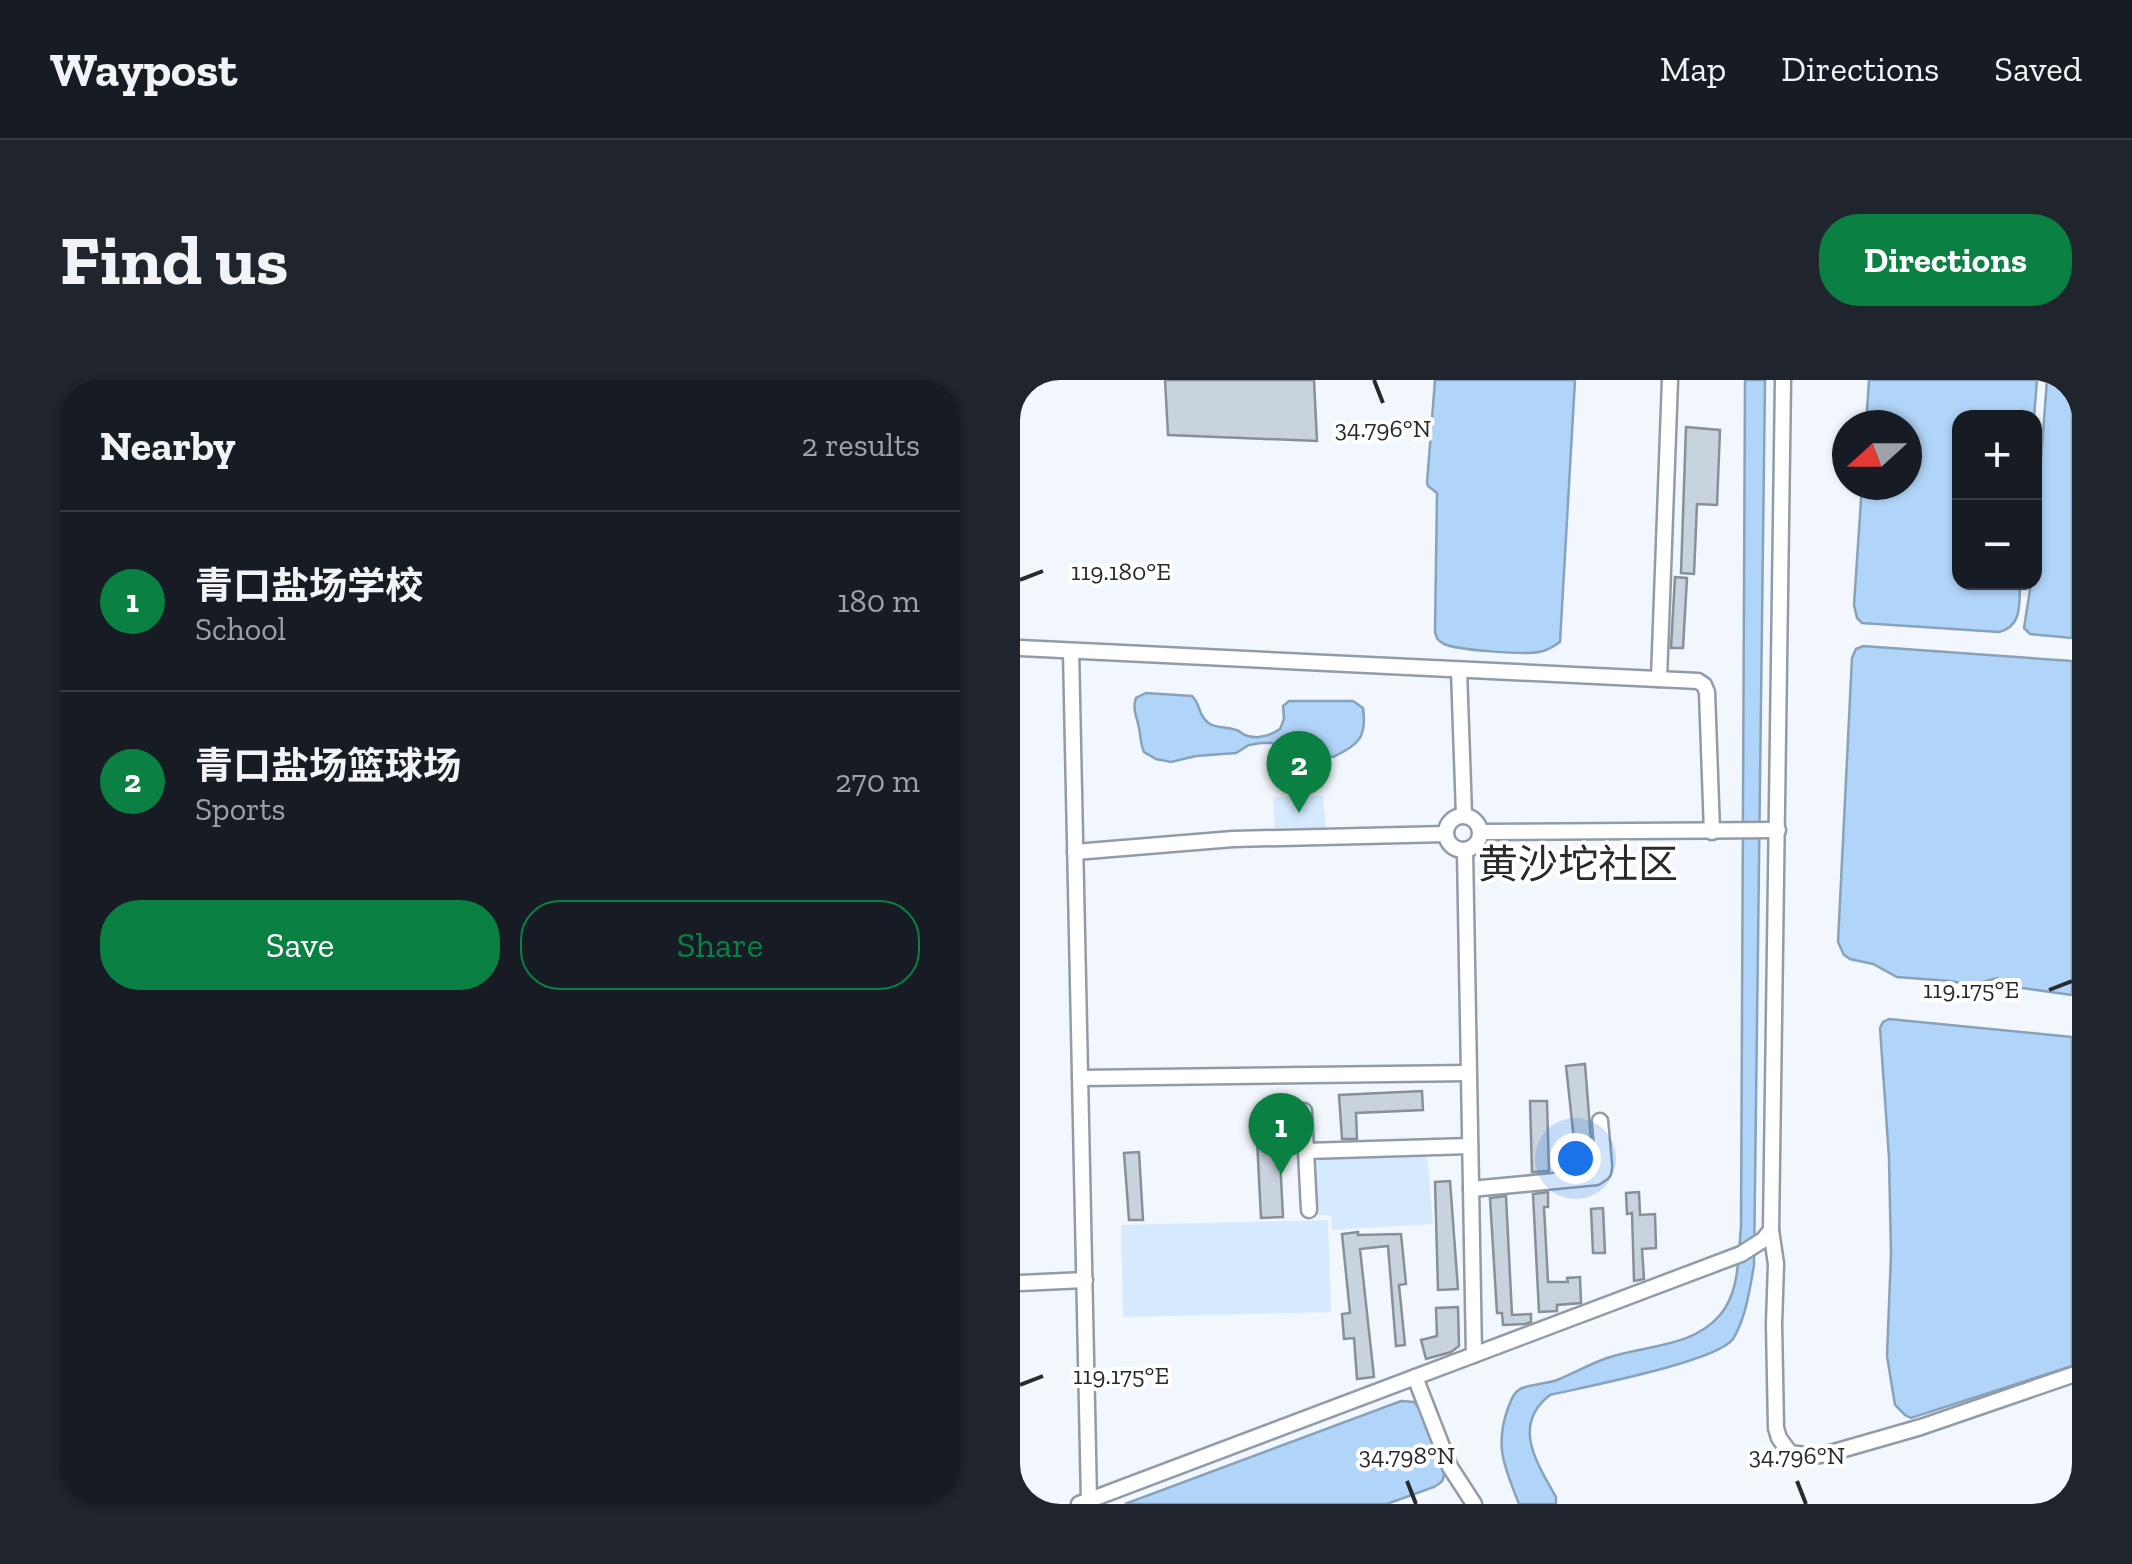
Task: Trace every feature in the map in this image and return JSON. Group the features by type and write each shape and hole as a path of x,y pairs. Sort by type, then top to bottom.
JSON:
{"street":[{"path":"1659,679 1670,380"},
{"path":"1783,380 1771,1230 1776,1264 1776,1428 1790,1453 1812,1456 1921,1427 2072,1375"},
{"path":"1020,648 1698,681 1706,692 1712,832"},
{"path":"1071,651 1085,1280 1084,1502 1741,1254 1764,1240 1771,1230"},
{"path":"1460,670 1464,815"},
{"path":"1464,815 1478,822 1481,832 1474,846 1465,850 1452,846 1446,834 1451,820 1464,815"},
{"path":"1481,832 1778,830"},
{"path":"1075,852 1233,839 1446,834"},
{"path":"1465,850 1474,1355"},
{"path":"1080,1078 1468,1073"},
{"path":"1304,1111 1310,1210"},
{"path":"1471,1189 1596,1177 1604,1166 1600,1121"},
{"path":"1306,1151 1470,1146"},
{"path":"1020,1283 1085,1280"},
{"path":"1415,1377 1450,1467 1474,1504"}],"shaded area":[{"path":"1323,796 1326,829 1275,830 1273,797"},
{"path":"1427,1154 1433,1224 1332,1230 1331,1215 1314,1215 1313,1158"},
{"path":"1328,1220 1331,1312 1123,1317 1121,1225"}],"water":[{"path":"1435,380 1575,380 1560,642 1547,650 1476,650 1444,644 1437,638 1437,493 1427,483"},
{"path":"1745,380 1765,380 1754,1265 1749,1293 1737,1331 1722,1348 1677,1365 1550,1395 1538,1407 1530,1431 1535,1458 1556,1504 1519,1504 1502,1446 1504,1422 1516,1393 1607,1358 1696,1334 1720,1315 1735,1285 1741,1227"},
{"path":"1869,380 2037,380 2035,410 1952,410 1952,590 2020,590 2018,613 2007,629 1999,632 1862,623 1857,618 1854,605 1861,500 1922,500 1922,410 1867,410"},
{"path":"2047,380 2072,380 2072,638 2030,634 2024,628 2030,590 2042,590 2042,446"},
{"path":"1863,646 2072,661 2072,995 2015,987 1997,978 1971,985 1897,977 1844,955 1838,942 1852,658 1856,649"},
{"path":"1146,693 1192,696 1209,724 1252,737 1280,729 1283,706 1289,701 1353,701 1363,708 1364,726 1355,744 1333,757 1287,755 1272,743 1261,743 1236,753 1171,762 1144,752 1134,706 1136,698"},
{"path":"1889,1019 2072,1037 2072,1366 1911,1418 1895,1405 1887,1356 1889,1158 1880,1028"},
{"path":"1401,1401 1414,1402 1419,1407 1439,1450 1444,1474 1434,1487 1387,1504 1125,1504"}],"building":[{"path":"1165,380 1314,380 1317,441 1168,435"},
{"path":"1686,427 1720,430 1717,505 1697,504 1694,574 1681,573"},
{"path":"1675,577 1687,578 1683,648 1671,648"},
{"path":"1585,1064 1593,1166 1577,1168 1566,1066"},
{"path":"1422,1091 1423,1110 1356,1113 1357,1139 1342,1139 1339,1095"},
{"path":"1530,1101 1547,1101 1549,1171 1532,1172"},
{"path":"1278,1119 1283,1217 1261,1218 1256,1120"},
{"path":"1139,1152 1143,1220 1129,1220 1124,1153"},
{"path":"1450,1181 1458,1289 1438,1290 1435,1182"},
{"path":"1548,1192 1548,1207 1544,1207 1548,1282 1568,1282 1567,1278 1580,1277 1581,1303 1557,1305 1557,1311 1539,1312 1533,1194"},
{"path":"1639,1192 1640,1215 1655,1214 1656,1248 1642,1249 1644,1279 1634,1281 1632,1213 1627,1214 1626,1193"},
{"path":"1506,1196 1512,1315 1531,1314 1531,1322 1525,1324 1503,1325 1502,1313 1497,1313 1490,1198"},
{"path":"1603,1208 1605,1253 1593,1253 1591,1209"},
{"path":"1342,1234 1401,1234 1406,1284 1399,1285 1405,1345 1396,1346 1388,1246 1360,1249 1374,1377 1357,1379 1354,1338 1344,1339 1342,1314 1350,1313"},
{"path":"1458,1307 1459,1346 1426,1359 1421,1340 1437,1336 1436,1308"}],"place":[{"name":"青口盐场篮球场","path":"1299,813"},
{"name":"青口盐场学校","path":"1281,1175"}],"district":[{"name":"黄沙坨社区","path":"1578,864"}]}
